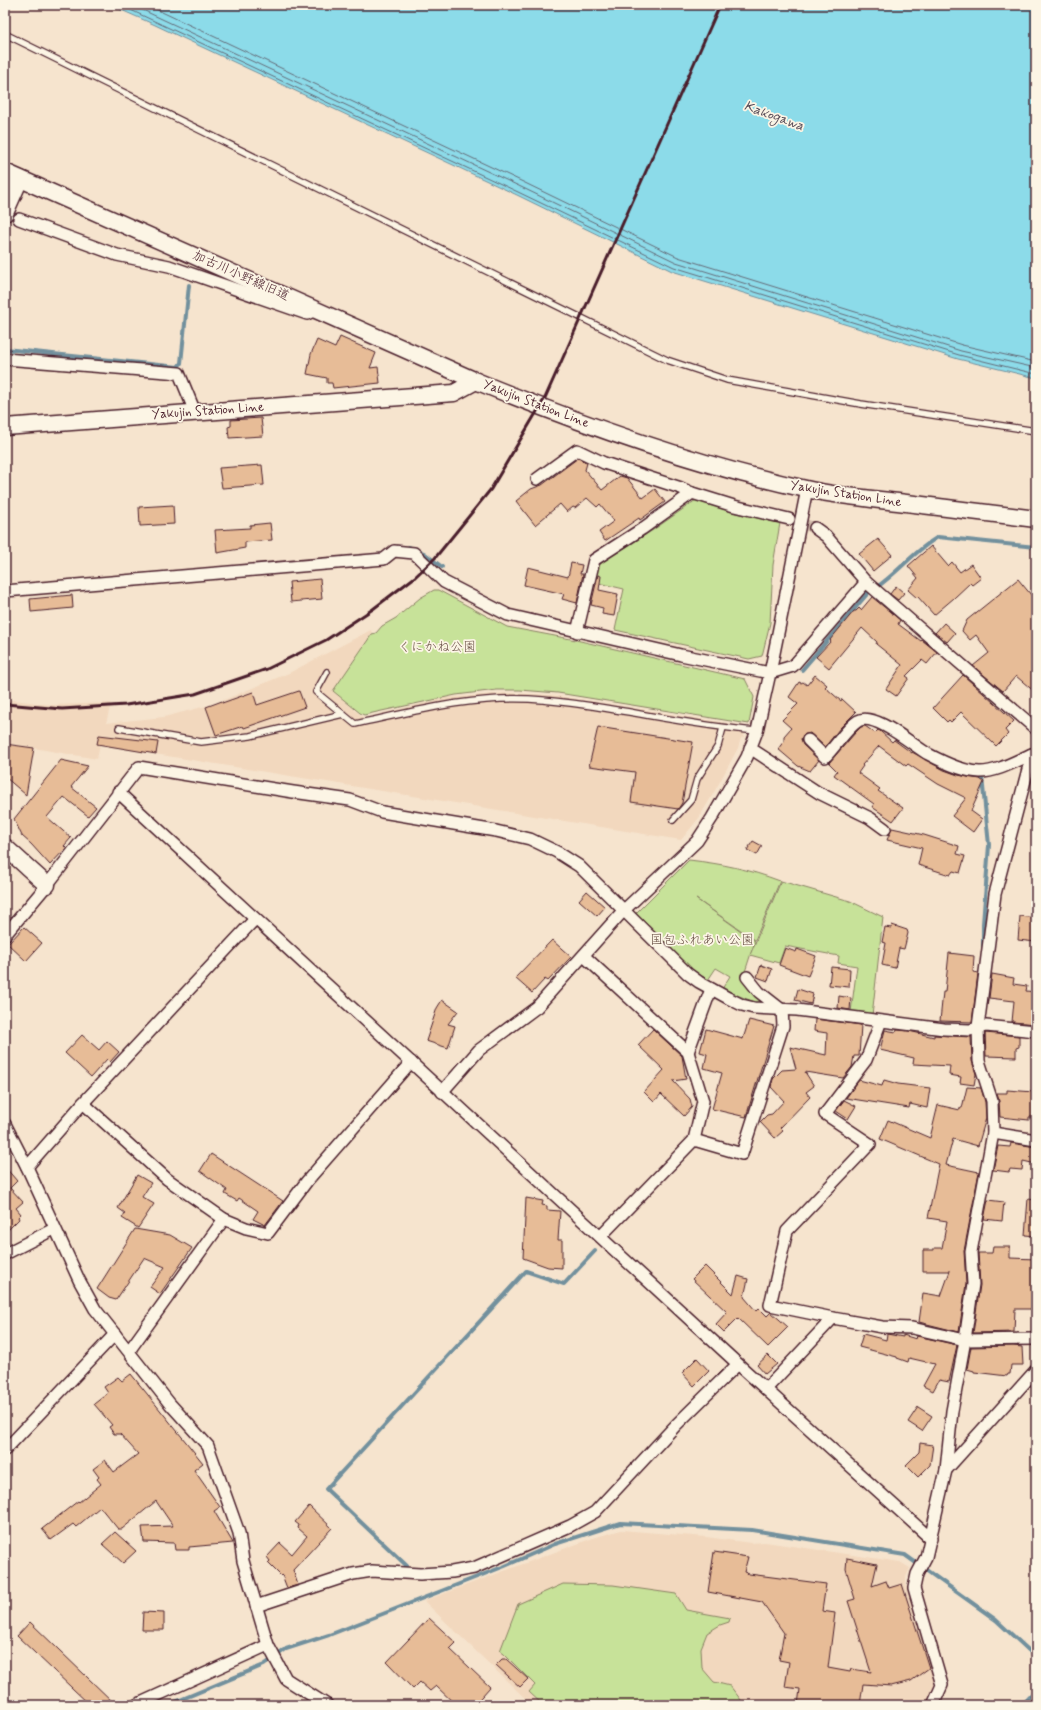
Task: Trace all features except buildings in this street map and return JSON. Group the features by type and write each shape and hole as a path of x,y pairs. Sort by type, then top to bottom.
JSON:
{"main road":[{"name":"加古川小野線旧道","path":"5,172 319,310 476,381"},
{"path":"12,216 20,179"},
{"name":"Yakujin Station Line","path":"5,427 454,393 476,381 628,440 720,468 807,489 864,498 1036,519"},
{"path":"5,847 47,884"}],"street":[{"path":"12,216 117,255 169,266 307,314 319,310"},
{"path":"5,359 179,373 195,412"},
{"path":"537,479 577,450 604,463 692,493 734,506 789,519"},
{"path":"442,1092 479,1050 537,1007 623,911 697,841 712,818 750,748 757,732 807,489"},
{"path":"577,632 594,560 642,529 692,493"},
{"path":"815,528 826,536 866,582 1036,729"},
{"path":"5,591 384,560 394,551 414,553 444,582 508,615 577,632 770,673 792,666 866,582"},
{"path":"808,740 825,757 853,725 859,720 865,719 892,730 929,754 968,770 986,772 1034,753"},
{"path":"750,748 819,793 870,818 885,829"},
{"path":"933,1705 942,1685 914,1588 917,1574 926,1557 931,1539 946,1470 952,1411 965,1340 973,1284 971,1252 992,1133 992,1101 979,1061 978,1027 995,894 1034,753"},
{"path":"5,935 139,767 350,800 382,812 503,832 530,839 557,852 579,866 688,974 711,989 742,1005 754,1008 797,1010 944,1029 970,1030 986,1026 1036,1031"},
{"path":"118,792 738,1364 931,1539"},
{"path":"27,1167 83,1103 255,919"},
{"path":"584,956 688,1052 703,1101 694,1140 601,1236"},
{"path":"694,1140 742,1154 783,1026 782,1010 759,992 746,977"},
{"path":"688,1052 711,989"},
{"path":"881,1021 866,1060 825,1114 870,1144 787,1231 770,1304 833,1318 882,1326 912,1328 965,1340 1036,1340"},
{"path":"83,1103 167,1179 224,1219 246,1228 268,1233 307,1181 411,1062"},
{"path":"5,1124 27,1167 54,1229 95,1309 170,1404 208,1446 239,1533 243,1561 268,1645 286,1679 327,1705"},
{"path":"992,1133 1036,1140"},
{"path":"129,1351 224,1219"},
{"path":"5,1254 54,1229"},
{"path":"766,1389 833,1318"},
{"path":"5,1450 115,1334"},
{"path":"256,1606 353,1574 372,1571 420,1574 452,1572 474,1568 570,1526 595,1512 677,1424 738,1364"},
{"path":"946,1470 1036,1370"},
{"path":"136,1705 268,1645"}],"lane":[{"path":"5,34 667,360 727,380 861,404 1036,431"},
{"path":"327,672 316,692 355,724 457,702 496,699 528,699 562,702 723,728 757,732"},
{"path":"119,728 201,742 250,736 343,714"},
{"path":"673,820 691,800 697,779 718,746 723,728"}],"shaded area":[{"path":"371,630 372,634 333,691 364,718 445,698 506,693 551,695 745,726 744,737 741,738 738,748 699,818 681,840 100,745 97,759 5,743 5,699 53,705 111,703 106,723 164,717 214,704 289,673"},
{"path":"621,1530 706,1537 751,1543 765,1542 900,1562 910,1568 906,1577 906,1585 932,1666 935,1682 933,1694 928,1705 532,1705 424,1601 593,1538"}],"green space":[{"path":"696,500 736,513 780,523 773,565 770,623 762,656 749,659 615,630 624,589 594,582 596,570 602,562 653,530"},
{"name":"くにかね公園","path":"434,590 438,590 507,627 576,640 745,679 754,697 749,724 558,693 520,690 497,690 456,695 364,715 360,713 333,691 372,634 376,633 382,626 396,618 420,598"},
{"name":"国包ふれあい公園","path":"689,860 713,863 757,873 780,881 755,940 696,899 755,941 743,978 748,987 763,1003 757,1003 722,989 730,976 716,968 708,980 687,966 634,915"},
{"path":"781,881 850,901 883,917 872,1016 851,1012 857,966 838,963 839,956 785,946 779,963 750,955"},
{"path":"563,1584 613,1585 676,1594 686,1610 730,1618 729,1622 720,1625 707,1633 701,1648 702,1668 714,1682 730,1686 745,1705 543,1705 529,1692 535,1685 500,1651 518,1604"}],"water":[{"name":"Kakogawa","path":"110,5 1036,5 1036,378 958,359 672,271 517,195"}],"waterway":[{"path":"5,349 178,367 181,363 189,285"},
{"path":"802,670 868,593 938,537 1036,547"},
{"path":"409,547 424,553 442,567"},
{"path":"982,777 989,845 983,924 983,947"},
{"path":"407,1566 326,1489 526,1271 564,1284 595,1251"},
{"path":"168,1705 264,1665 286,1649 329,1635 505,1566 555,1544 620,1523 752,1530 905,1555 996,1620 1036,1657"},
{"path":"1021,1705 1036,1690"}],"tunnel":[{"path":"789,519 815,528"}],"railway":[{"path":"5,704 62,709 126,705 195,694 267,669 326,640 373,609 415,577 435,558 491,489 545,398 720,5"}]}
